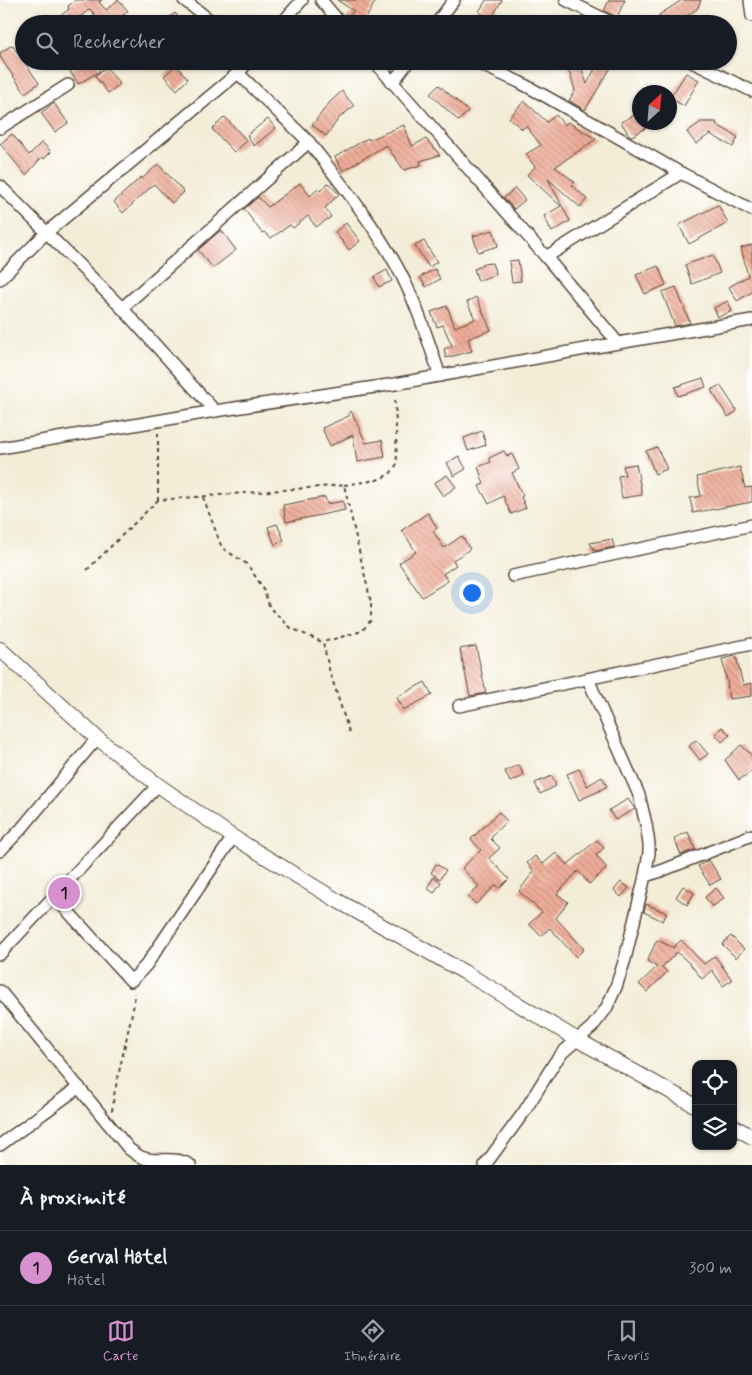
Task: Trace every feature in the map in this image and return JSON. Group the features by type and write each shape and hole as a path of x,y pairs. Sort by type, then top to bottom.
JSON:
{"street":[{"path":"184,0 203,15"},
{"path":"290,15 302,0"},
{"path":"321,0 334,15"},
{"path":"443,15 454,0"},
{"path":"566,0 596,15"},
{"path":"750,0 752,16"},
{"path":"0,279 46,233 241,70"},
{"path":"381,70 546,257 618,343"},
{"path":"392,83 404,70"},
{"path":"492,70 545,96 681,173 752,210"},
{"path":"709,70 752,91"},
{"path":"238,73 309,142 369,221 396,264 419,313 440,376"},
{"path":"0,128 68,85"},
{"path":"122,308 309,142"},
{"path":"546,257 681,173"},
{"path":"0,186 122,308 214,411"},
{"path":"0,448 214,411 395,384 752,320"},
{"path":"513,576 752,525"},
{"path":"459,706 752,644"},
{"path":"2,655 97,738 158,786 233,837 338,901 694,1105"},
{"path":"485,1165 524,1112 555,1062 563,1052 592,1027 606,1009 625,959 645,876 649,844 639,795 588,679"},
{"path":"0,851 22,828 97,738"},
{"path":"0,954 158,786"},
{"path":"645,876 752,836"},
{"path":"54,896 131,981 147,964 233,837"},
{"path":"0,991 130,1148 147,1162 171,1159 184,1161 190,1165"},
{"path":"0,1145 79,1087"},
{"path":"737,1128 752,1137"}],"path":[{"path":"86,570 158,500 344,485 377,480 390,474 397,464 395,384"},
{"path":"158,422 158,500"},
{"path":"204,496 222,548 247,564 263,588 270,608 291,628 323,642 362,631 371,620 371,603 344,485"},
{"path":"323,642 349,732"},
{"path":"110,1125 114,1095 134,1004 134,990 131,981"}],"building":[{"path":"76,0 102,0 99,2 106,10 118,0 128,11 123,15 95,15 90,9 82,15 62,15 69,9 68,6"},
{"path":"337,0 376,0 368,15 349,15 354,11"},
{"path":"486,0 502,0 493,15 484,15 479,12"},
{"path":"609,0 625,0 618,15 604,11"},
{"path":"682,0 701,0 697,9 688,15 659,15"},
{"path":"12,45 15,49 15,70 30,70 39,83 25,93 0,57 0,53"},
{"path":"99,70 100,71 78,84 70,71"},
{"path":"102,70 108,70 120,84 108,93 95,76"},
{"path":"171,70 180,70 188,79 177,90 164,76"},
{"path":"569,70 582,70 587,84 594,70 609,70 585,110 569,101 575,90"},
{"path":"686,73 699,80 684,106 677,102 677,87"},
{"path":"439,85 468,111 459,121 430,94"},
{"path":"342,91 354,106 339,118 326,136 312,125 330,102"},
{"path":"524,101 547,122 556,115 564,125 568,122 596,139 555,167 575,182 572,185 587,199 580,207 548,179 570,221 552,232 544,216 561,206 527,175 535,167 526,154 541,145 526,126 522,129 509,118"},
{"path":"54,103 68,123 55,132 41,113"},
{"path":"632,116 632,130 642,130 632,136 629,135 621,122"},
{"path":"225,117 247,141 234,152 212,129"},
{"path":"268,119 276,128 254,146 247,135"},
{"path":"701,122 716,122 717,125 738,137 733,147 710,134 696,144 687,132"},
{"path":"404,125 412,146 426,139 440,155 420,161 421,165 404,170 386,145 343,171 335,157 368,138 369,140"},
{"path":"12,134 29,155 42,142 51,152 44,159 42,157 26,175 0,144"},
{"path":"158,164 184,192 172,203 154,184 123,213 114,202"},
{"path":"300,183 310,196 318,189 320,191 328,183 339,194 325,208 331,217 316,227 308,216 293,228 290,225 271,238 264,232 262,233 244,209 258,197 268,207"},
{"path":"515,188 525,200 514,209 504,198"},
{"path":"718,205 728,223 689,244 679,225"},
{"path":"346,223 360,241 349,250 335,232"},
{"path":"221,230 236,250 213,268 198,250"},
{"path":"493,230 498,246 478,252 473,236"},
{"path":"424,241 437,262 429,267 415,246"},
{"path":"752,245 752,292 737,301 729,287 748,276 741,248"},
{"path":"713,255 720,273 692,284 685,265"},
{"path":"518,260 521,281 512,282 509,261"},
{"path":"492,263 496,274 478,281 474,269 482,266 482,264"},
{"path":"658,266 666,285 645,294 636,275"},
{"path":"435,269 440,279 426,287 420,277"},
{"path":"387,270 392,281 379,287 374,277"},
{"path":"676,287 690,323 675,326 662,292"},
{"path":"476,297 491,330 468,339 472,351 446,358 444,349 452,346 443,325 437,327 431,312 447,306 455,327 475,319 467,302"},
{"path":"728,301 732,311 718,317 714,308"},
{"path":"703,378 706,387 678,396 675,387"},
{"path":"720,385 737,411 728,417 711,390"},
{"path":"351,411 366,443 382,440 385,457 357,462 353,435 330,446 322,428 349,416"},
{"path":"482,431 486,445 468,451 464,438"},
{"path":"657,447 667,469 655,474 646,451"},
{"path":"504,451 507,456 512,454 519,469 512,473 523,496 521,497 526,508 511,514 503,496 489,504 479,486 484,484 478,467 491,462 489,458"},
{"path":"459,456 466,469 454,476 447,463"},
{"path":"636,464 642,495 622,498 618,476 625,475 623,466"},
{"path":"740,467 745,488 752,487 752,502 693,513 690,498 701,496 697,477"},
{"path":"447,475 456,487 443,496 434,483"},
{"path":"325,497 327,504 343,501 345,510 286,522 283,505"},
{"path":"428,513 437,528 433,531 444,548 462,536 470,549 453,560 456,565 443,574 448,581 422,597 399,563 416,552 402,530"},
{"path":"277,524 284,540 275,545 268,527"},
{"path":"612,539 614,547 595,551 590,543"},
{"path":"476,646 486,693 470,696 460,649"},
{"path":"736,656 743,685 752,683 752,696 729,699 722,659"},
{"path":"425,682 432,695 403,710 397,697"},
{"path":"722,727 730,735 722,742 715,734"},
{"path":"696,740 708,754 700,760 689,746"},
{"path":"741,745 752,755 752,771 739,780 725,760"},
{"path":"519,765 524,776 510,782 505,771"},
{"path":"579,769 587,786 602,777 607,786 579,800 567,774"},
{"path":"552,776 556,786 540,794 535,783"},
{"path":"628,799 635,809 615,820 609,810"},
{"path":"499,812 507,821 495,832 491,839 500,848 489,858 509,879 500,888 496,885 476,904 468,896 479,886 462,868 481,850 471,839"},
{"path":"688,832 695,849 681,855 674,838"},
{"path":"597,840 604,848 596,855 607,868 589,884 578,871 557,894 568,902 556,918 584,949 576,957 550,928 541,936 529,924 542,912 519,891 534,871 527,863 535,856 543,864 556,853 567,865"},
{"path":"709,860 721,879 710,885 698,866"},
{"path":"436,864 446,870 440,879 431,873"},
{"path":"434,877 441,882 434,893 427,888"},
{"path":"621,882 629,888 621,897 614,890"},
{"path":"683,886 694,893 687,905 676,897"},
{"path":"716,888 724,898 712,907 705,897"},
{"path":"646,904 667,913 663,921 644,912"},
{"path":"731,936 744,949 736,958 722,944"},
{"path":"657,940 673,948 681,940 704,964 715,956 732,980 723,986 712,970 702,979 677,952 662,967 667,972 647,992 639,984 657,967 647,961"}],"place":[{"name":"Gerval Hôtel","path":"64,893"}]}
